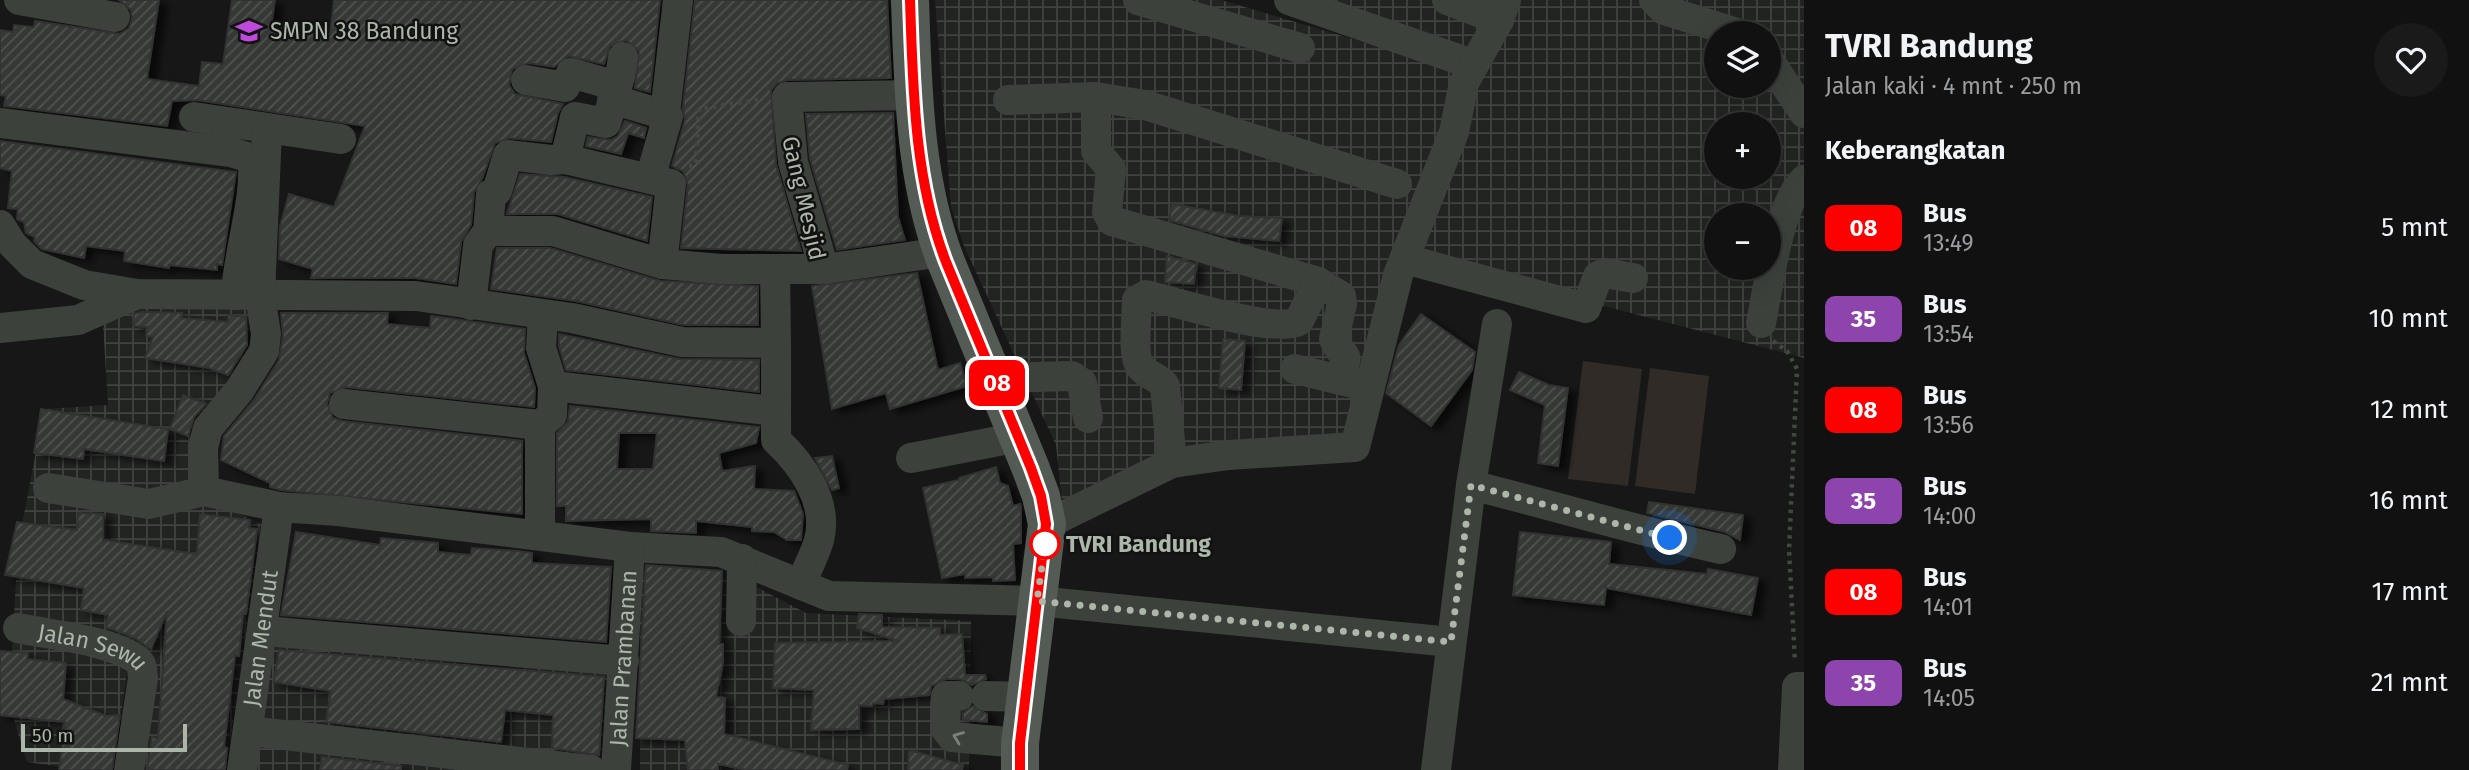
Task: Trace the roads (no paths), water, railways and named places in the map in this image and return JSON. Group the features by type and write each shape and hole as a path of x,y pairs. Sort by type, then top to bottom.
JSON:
{"main road":[{"path":"910,0 917,141 942,252 1041,496 1046,524 1020,756"}],"street":[{"path":"0,5 17,0 115,17"},
{"path":"665,113 678,0"},
{"path":"1138,0 1300,48"},
{"path":"1289,0 1363,12 1472,64"},
{"path":"1354,383 1454,132 1464,83 1502,10 1447,0"},
{"path":"1654,0 1664,10 1704,23"},
{"path":"526,80 565,87 571,74 617,80 668,116 661,182 663,264"},
{"path":"1781,78 1804,113"},
{"path":"565,159 575,117 606,122 617,80"},
{"name":"Gang Mesjid","path":"488,231 553,231 663,264 775,270 824,269 793,162 788,97 915,95"},
{"path":"1008,100 1096,97 1173,113 1397,184"},
{"path":"1046,524 1172,463 1229,455 1351,449 1358,442 1354,383 1346,352 1336,344 1334,333 1342,300 1318,282 1112,221 1107,212 1111,169 1096,151 1096,97"},
{"path":"194,117 341,139"},
{"path":"0,123 231,152 253,159 254,176 237,267 266,334 264,351 239,391 208,428 203,447 204,491"},
{"path":"248,295 267,130"},
{"path":"471,305 478,245 488,231 491,194 497,191 508,155 565,159 661,182"},
{"path":"1761,323 1780,233 1796,187 1804,180"},
{"path":"0,225 12,244 32,264 84,285 137,294 416,296 572,318 682,342 776,343"},
{"path":"824,269 942,252"},
{"path":"1405,259 1586,308 1598,276 1605,273 1633,278"},
{"path":"775,270 776,440 794,456 803,470 820,513 819,541 801,585"},
{"path":"1172,463 1165,386 1159,377 1142,370 1137,359 1137,300 1140,296 1146,295 1236,318 1286,325 1299,321 1318,282"},
{"path":"0,328 78,320 137,294"},
{"path":"540,535 540,425 551,415 553,386 541,348 543,315"},
{"path":"1436,770 1471,485 1497,324"},
{"path":"1295,369 1354,383"},
{"path":"995,378 1072,376 1082,383 1088,418"},
{"path":"553,386 775,411"},
{"path":"344,404 540,425"},
{"path":"911,458 1018,437"},
{"path":"1471,485 1604,518 1645,533 1721,549"},
{"path":"48,488 149,504 204,491 279,507 630,547 721,552 829,596 1037,601 1451,642"},
{"name":"Jalan Mendut","path":"242,770 264,631 279,507"},
{"name":"Jalan Prambanan","path":"616,770 630,547"},
{"path":"741,621 742,559"},
{"name":"Jalan Sewu","path":"19,628 114,649 137,660 142,667 143,678 129,770"},
{"path":"264,631 624,661"},
{"path":"1793,770 1799,689"},
{"path":"1020,756 952,737 945,727 946,696 1026,697"},
{"path":"248,731 591,770"}],"place":[{"name":"SMPN 38 Bandung","path":"249,31"},
{"name":"TVRI Bandung","path":"1045,544"}]}
